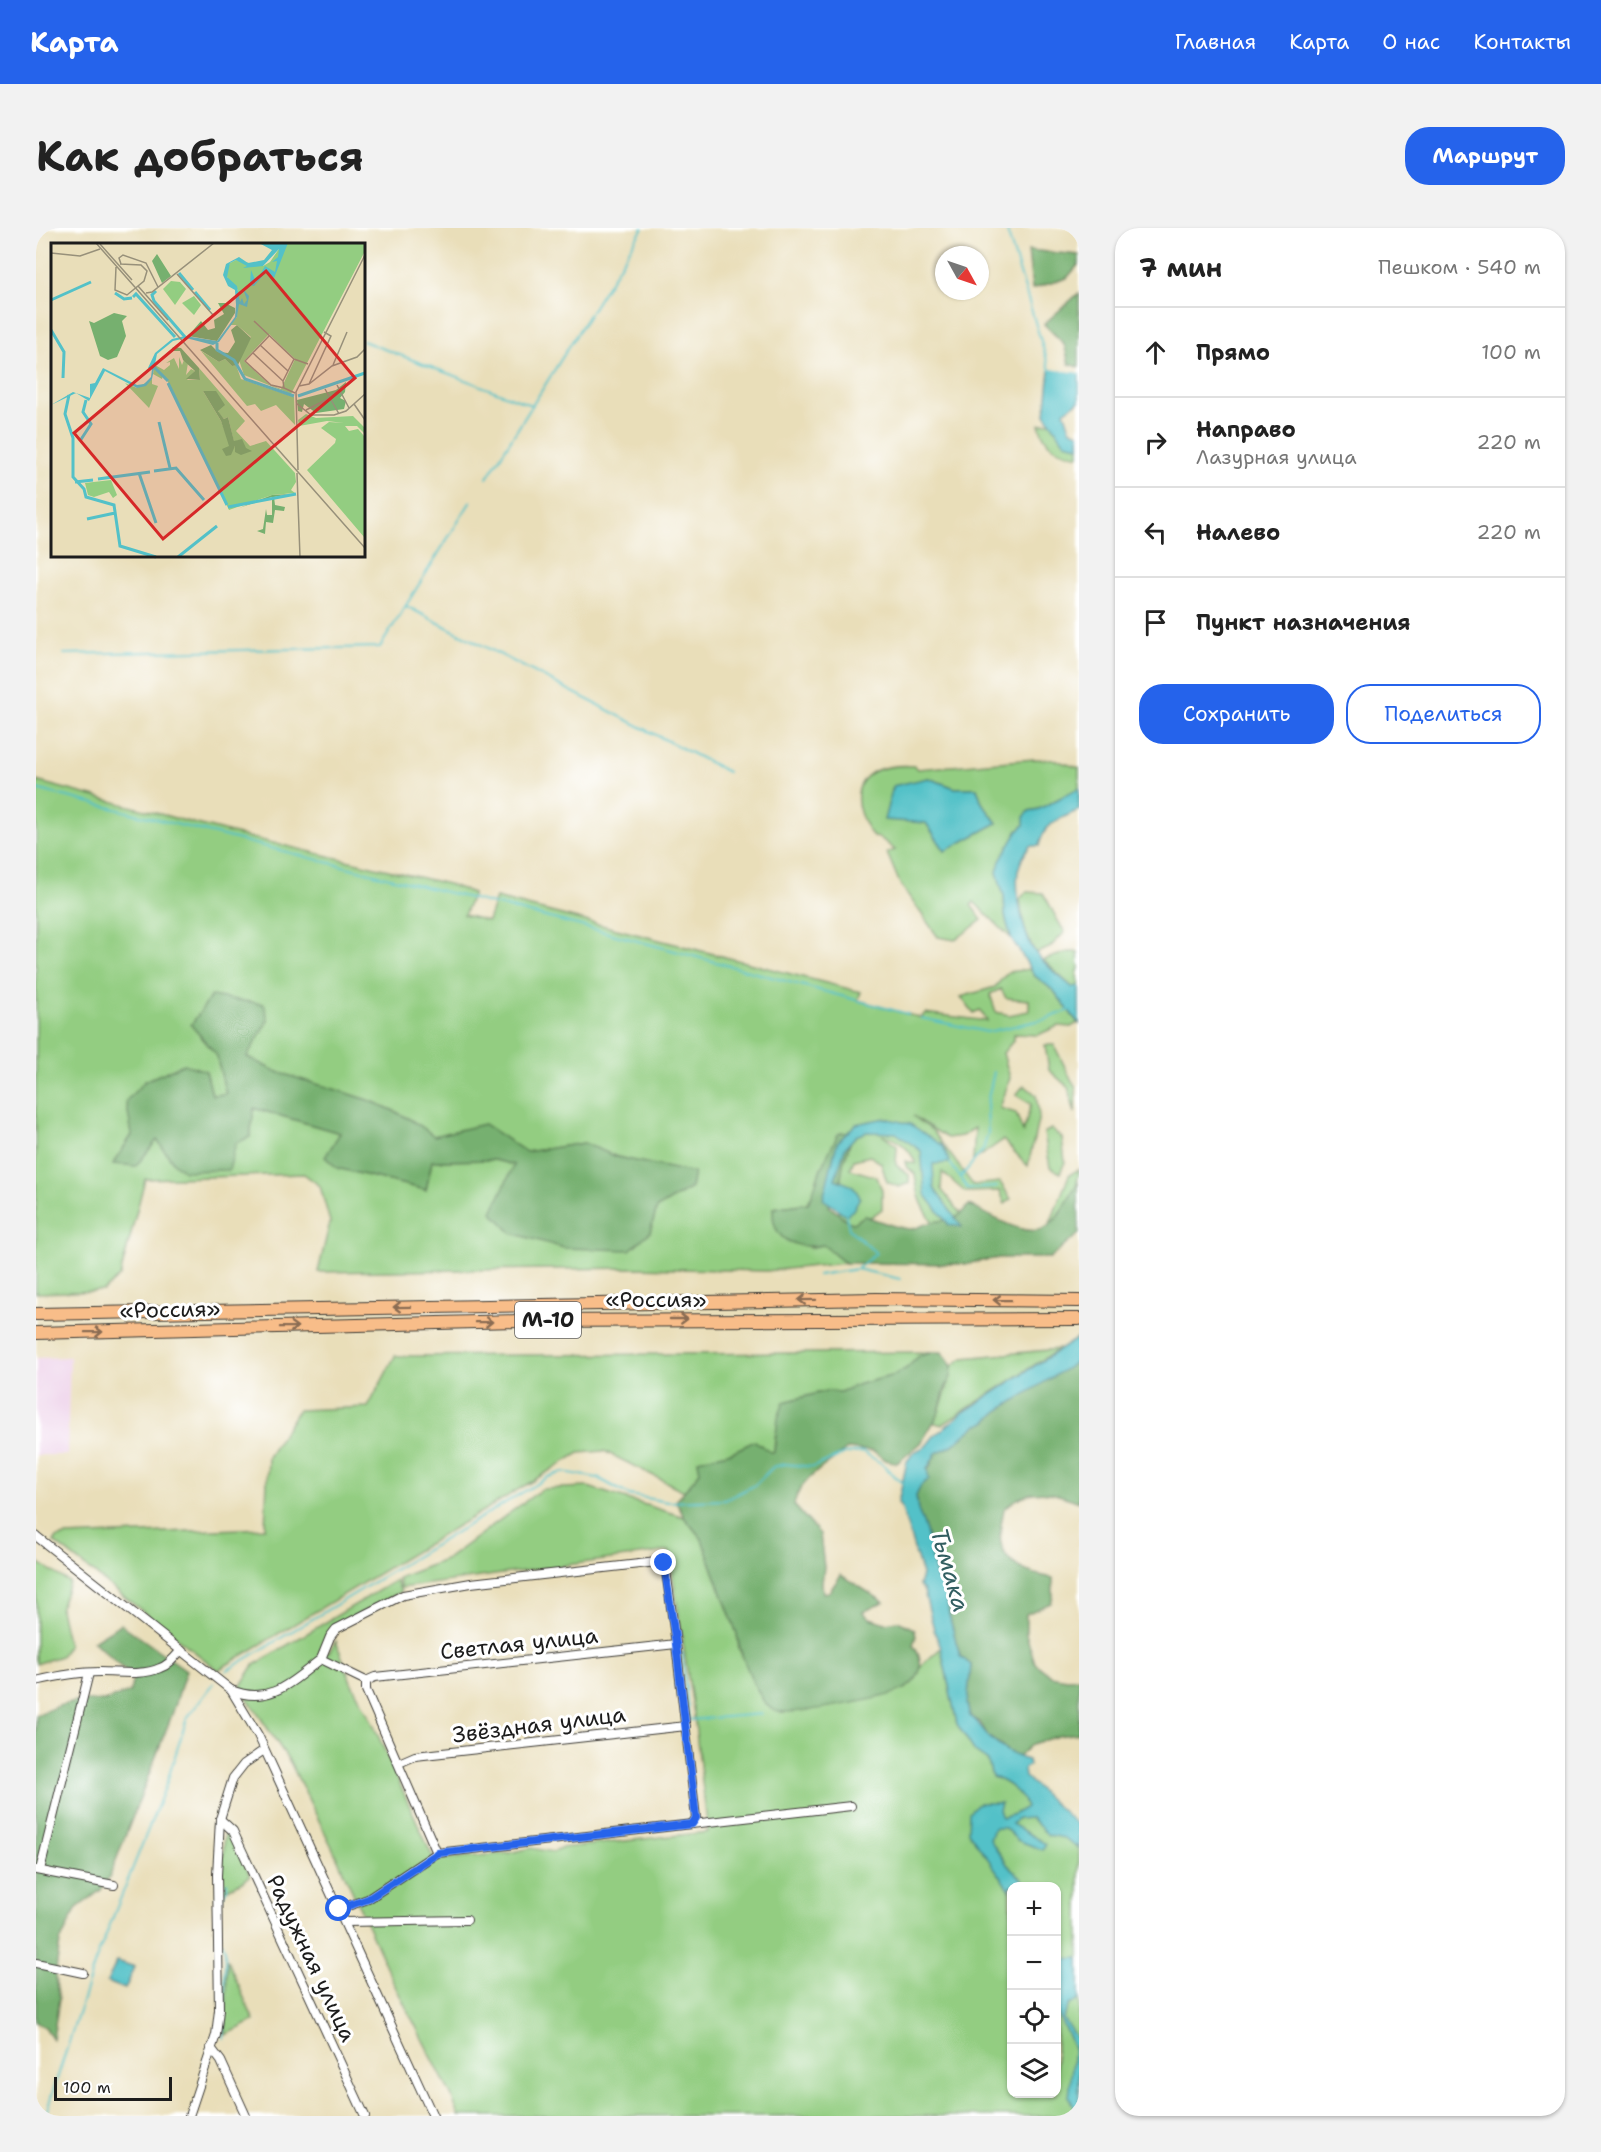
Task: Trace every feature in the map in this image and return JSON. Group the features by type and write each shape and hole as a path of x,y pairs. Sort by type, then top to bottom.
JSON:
{"highway":[{"name":"«Россия»","path":"36,1314 876,1299 1079,1300"},
{"name":"«Россия»","path":"36,1333 519,1321 1079,1319"}],"street":[{"path":"36,1536 231,1690 243,1695 261,1696 276,1691 321,1659 336,1629 403,1595 494,1580 664,1563 676,1644 696,1818 692,1824"},
{"name":"Светлая улица","path":"366,1681 375,1677 676,1644"},
{"path":"36,1681 60,1675 136,1673 159,1669 169,1663 181,1650"},
{"path":"321,1659 366,1681 366,1690 438,1853"},
{"path":"89,1673 38,1870 114,1884"},
{"path":"231,1690 258,1736 433,2116"},
{"name":"Звёздная улица","path":"399,1763 415,1756 686,1726"},
{"path":"189,2116 216,2035 219,2010 217,1875 220,1819 232,1778 244,1764 264,1749"},
{"path":"339,1909 368,1899 438,1853 851,1806"},
{"name":"Радужная улица","path":"220,1819 233,1831 365,2116"},
{"path":"345,1922 468,1920"},
{"path":"36,1963 83,1973"},
{"path":"211,2048 221,2061 246,2116"}],"shaded area":[{"path":"70,1357 67,1455 36,1455 36,1358"}],"green space":[{"path":"1028,250 1079,255 1079,264 1067,278 1032,289"},
{"path":"1079,293 1079,367 1069,364 1064,344 1044,324"},
{"path":"1055,421 1079,439 1079,456 1058,450 1048,443 1039,424"},
{"path":"1034,759 1055,760 1079,768 1079,788 1039,809 1029,811 1024,825 1017,832 997,872 1004,896 1005,916 1011,938 974,902 971,905 982,920 955,940 938,937 900,884 887,853 895,850 880,838 873,837 864,821 859,807 858,794 861,784 869,775 880,769 895,766 914,766 917,769","holes":["928,778 955,788 977,788 982,803 997,823 945,851 926,823"]},
{"path":"36,781 231,833 448,884 473,893 464,915 488,921 496,898 861,992 858,1000 921,1018 925,1013 987,1021 980,1010 973,1013 961,997 995,987 1008,972 1030,969 1054,991 1078,1023 1071,1027 1058,1026 1038,1035 1014,1034 1014,1040 1003,1053 1010,1078 1000,1108 1016,1113 1023,1132 1031,1104 1016,1095 1024,1085 1036,1095 1039,1116 1028,1166 1003,1140 973,1161 975,1128 962,1136 947,1138 913,1116 933,1131 973,1185 1000,1182 1011,1199 1005,1204 1000,1191 965,1192 942,1172 941,1189 961,1214 949,1222 933,1222 920,1199 915,1174 906,1166 905,1161 916,1164 913,1158 903,1145 882,1135 897,1146 896,1165 909,1175 909,1183 899,1187 887,1182 881,1163 870,1156 854,1160 850,1169 877,1177 882,1190 882,1209 871,1217 864,1216 854,1223 849,1222 837,1212 846,1208 840,1184 843,1164 851,1140 821,1168 807,1203 773,1208 809,1248 823,1245 846,1263 766,1271 635,1268 318,1272 330,1222 320,1186 304,1174 145,1179 120,1276 103,1291 36,1293","holes":["1001,989 1006,998 1029,1000 1029,1011 1009,1015 996,1012 990,994","268,1020 247,1057 280,1073 361,1097 399,1113 434,1136 484,1124 526,1152 584,1143 617,1157 693,1173 691,1188 657,1208 650,1232 515,1165 495,1160 432,1161 426,1190 337,1168 340,1133 254,1108 250,1137 173,1162 157,1140 113,1164 132,1135 145,1081 184,1064 206,1071 212,1095 226,1094 216,1054 191,1025"]},
{"path":"1026,892 1043,893 1065,932 1049,948 1036,953 1027,934 1022,913 1020,899"},
{"path":"1068,952 1078,952 1079,987 1072,987 1043,960"},
{"path":"211,996 264,1004 268,1020 247,1057 281,1073 380,1105 417,1124 434,1136 484,1124 526,1152 584,1143 617,1157 694,1173 691,1188 657,1208 650,1232 630,1250 564,1248 512,1233 492,1212 514,1165 494,1160 432,1161 426,1190 337,1168 325,1157 340,1133 254,1108 250,1137 236,1143 229,1170 184,1171 173,1162 157,1140 136,1166 113,1164 132,1135 126,1101 145,1081 184,1064 206,1071 212,1095 226,1094 216,1054 191,1025"},
{"path":"1045,1045 1054,1045 1076,1089 1075,1113 1068,1087 1049,1070"},
{"path":"1051,1129 1062,1138 1065,1162 1060,1173 1050,1167 1044,1133"},
{"path":"843,1132 848,1134 851,1140 843,1164 839,1192 829,1206 849,1222 854,1223 864,1216 898,1227 913,1229 953,1219 969,1205 1019,1228 1040,1230 1057,1217 1078,1183 1079,1234 1050,1258 999,1258 965,1264 846,1263 823,1245 805,1246 792,1243 782,1237 776,1229 773,1208 808,1203 821,1168 838,1134"},
{"path":"1079,1169 1073,1192 1049,1226 1069,1175"},
{"path":"1059,1349 942,1425 932,1422 945,1396 952,1366 963,1358"},
{"path":"934,1352 919,1356 907,1368 895,1375 840,1392 826,1391 784,1402 775,1437 774,1452 770,1452 755,1441 732,1452 698,1460 700,1472 684,1491 604,1451 579,1453 218,1670 54,1542 57,1538 66,1536 265,1528 268,1457 298,1410 368,1407 395,1356"},
{"path":"942,1352 952,1366 951,1377 938,1415 921,1443 897,1463 886,1460 873,1451 847,1449 808,1480 801,1488 794,1505 820,1534 824,1567 823,1593 829,1592 841,1575 884,1602 863,1612 870,1618 885,1623 898,1621 914,1629 916,1636 913,1645 919,1656 919,1673 906,1688 882,1697 820,1709 775,1711 769,1707 756,1688 702,1539 684,1517 676,1501 700,1472 698,1460 732,1452 755,1441 770,1452 774,1452 778,1418 784,1402 826,1391 840,1392 895,1375 907,1368 919,1356"},
{"path":"1079,1359 1079,1502 1040,1492 1022,1496 1004,1509 1000,1538 1005,1554 1016,1565 1038,1575 1053,1578 1051,1603 1026,1614 1026,1634 1035,1663 1051,1676 1067,1679 1079,1678 1079,1733 1058,1736 1032,1744 1017,1758 988,1736 980,1722 970,1716 967,1704 971,1665 960,1656 949,1615 946,1591 937,1580 916,1496 936,1453 951,1446 998,1411"},
{"path":"588,1487 684,1517 702,1539 737,1634 739,1649 765,1704 804,1709 864,1701 906,1688 922,1665 941,1648 957,1724 975,1752 988,1761 992,1776 1003,1781 1025,1798 1079,1848 1079,2116 459,2116 451,2095 393,1982 335,1853 290,1762 240,1687 254,1665 396,1580 401,1592 330,1629 321,1651 329,1652 336,1641 351,1682 372,1722 434,1860 509,1853 531,1848 553,1852 560,1848 708,1832 694,1715 669,1551 401,1588 398,1578 447,1559 542,1489"},
{"path":"36,1561 69,1582 60,1609 68,1646 61,1656 36,1664"},
{"path":"121,1624 186,1670 173,1712 110,1876 101,1890 77,1908 60,1942 55,1977 59,1999 53,2039 45,2027 36,2022 36,1715 58,1706 80,1701 105,1701 130,1692 133,1677 93,1641"},
{"path":"225,1829 232,1834 250,1876 221,1892"},
{"path":"227,1959 254,2021 226,2035"}],"water":[{"path":"1050,370 1079,374 1079,401 1064,412 1071,430 1079,433 1079,446 1065,443 1045,414"},
{"path":"928,778 955,788 977,788 982,803 997,823 945,851 926,823 884,820 893,786"},
{"path":"1079,788 1079,810 1053,823 1041,838 1039,846 1030,846 1020,864 1017,880 1021,913 1035,952 1072,987 1079,986 1079,1024 1054,991 1035,976 1011,938 1005,916 1004,896 997,872 1000,861 1017,832 1024,825 1024,817 1029,811 1039,809"},
{"path":"885,1118 910,1124 943,1146 950,1163 933,1164 934,1188 962,1227 949,1225 925,1194 921,1151 896,1133 867,1132 856,1136 845,1148 835,1179 853,1186 860,1197 853,1210 846,1215 823,1199 837,1143 856,1124"},
{"path":"1079,1337 1079,1357 1072,1365 998,1411 951,1446 936,1453 927,1469 929,1479 921,1485 916,1496 937,1579 946,1590 949,1615 960,1656 971,1665 967,1704 970,1716 1000,1746 1028,1760 1029,1765 1024,1769 1025,1777 1079,1826 1079,1848 1064,1838 1048,1835 1031,1818 1018,1819 1012,1824 1046,1844 1043,1850 1017,1840 1005,1828 994,1828 990,1840 1007,1864 1025,1882 1007,1882 1007,1885 968,1831 969,1812 978,1803 1001,1803 999,1810 1002,1818 1026,1807 1013,1788 992,1777 988,1761 975,1752 957,1724 941,1648 924,1591 919,1585 922,1575 902,1509 898,1503 907,1461 914,1452 926,1446 934,1436 964,1412"},
{"path":"1079,1958 1079,2000 1069,2005 1063,2019 1079,2042 1079,2116 1069,2097 1074,2048 1061,2021 1061,1959"},
{"path":"117,1961 135,1967 125,1989 107,1982"}],"waterway":[{"path":"487,478 643,228"},
{"path":"1006,228 1050,370 1079,374"},
{"path":"364,341 531,405"},
{"path":"64,654 380,647 471,501"},
{"path":"406,606 728,772"},
{"path":"36,789 597,930 908,1014"},
{"path":"921,1018 987,1032 1046,1019 1070,1010"},
{"path":"960,1178 983,1150 988,1133 987,1103 994,1072"},
{"path":"950,1163 968,1189 997,1187"},
{"path":"846,1215 849,1229 876,1253 857,1269"},
{"path":"818,1275 857,1269 900,1279"},
{"path":"226,1671 548,1477 563,1472 598,1478 629,1495 668,1502 725,1500 755,1485 773,1467 785,1464 813,1467 844,1454 863,1452 881,1463 902,1483"},
{"path":"682,1652 689,1720 762,1714"},
{"path":"45,2116 95,1962 166,1785 187,1718 214,1683"},
{"path":"221,1898 227,1889 227,1882"},
{"path":"222,1943 225,1949 224,2038"}],"route":[{"path":"339,1909 368,1899 438,1853 692,1824 696,1818 676,1644 664,1563"}],"water label":[{"name":"Тьмака","path":"950,1570"}]}
